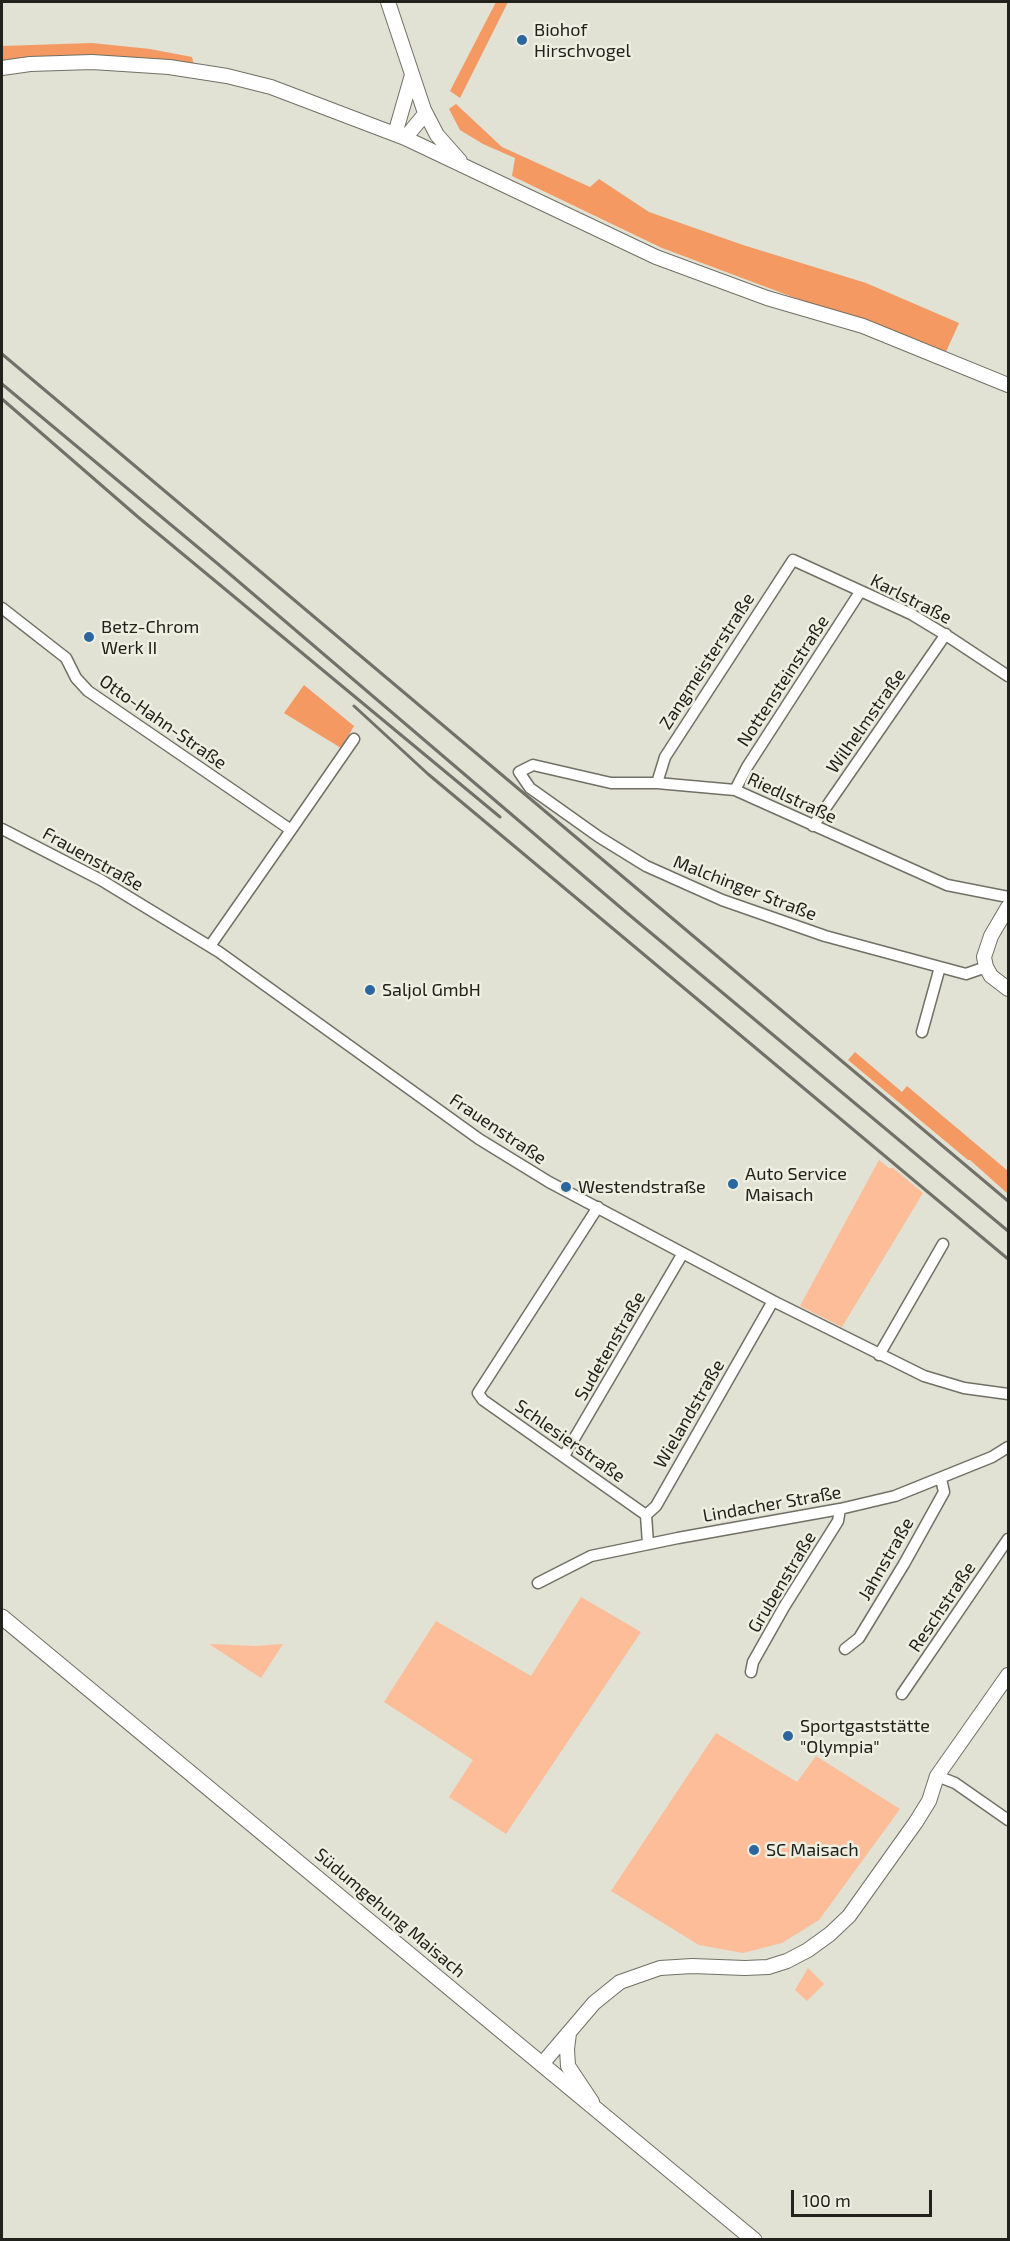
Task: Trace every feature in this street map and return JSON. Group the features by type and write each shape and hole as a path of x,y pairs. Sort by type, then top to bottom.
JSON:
{"main road":[{"name":"Südumgehung Maisach","path":"2,1617 754,2240"}],"street":[{"path":"388,2 425,114 437,135 466,166"},
{"path":"2,68 30,64 92,62 169,67 227,76 272,87 400,136 656,257 767,298 863,326 1008,384"},
{"path":"400,136 412,75"},
{"path":"400,136 425,114"},
{"name":"Karlstraße","path":"793,560 911,614 946,634 1008,676"},
{"name":"Zangmeisterstraße","path":"657,783 665,757 793,560"},
{"name":"Nottensteinstraße","path":"735,790 747,766 860,592"},
{"name":"Otto-Hahn-Straße","path":"2,608 50,643 66,658 76,678 88,691 291,830"},
{"name":"Wilhelmstraße","path":"813,826 946,634"},
{"path":"210,946 354,739"},
{"name":"Riedlstraße","path":"519,772 533,765 611,783 657,783 735,790 947,885 1008,897"},
{"name":"Malchinger Straße","path":"519,772 530,788 598,837 646,866 722,900 825,936 966,974 986,967"},
{"name":"Frauenstraße","path":"2,829 101,880 210,946 479,1138 539,1177 879,1355 932,1379 964,1389 1008,1394"},
{"path":"1008,907 986,946 984,957 986,967 996,980 1008,989"},
{"path":"922,1032 940,967"},
{"name":"Schlesierstraße","path":"598,1207 478,1393 483,1400 646,1515"},
{"path":"879,1355 943,1244"},
{"name":"Sudetenstraße","path":"564,1456 683,1253"},
{"name":"Wielandstraße","path":"646,1515 656,1506 774,1301"},
{"name":"Lindacher Straße","path":"538,1583 591,1557 648,1544 840,1509 895,1496 992,1457 1008,1447"},
{"name":"Jahnstraße","path":"845,1649 859,1638 909,1554 944,1492 941,1479"},
{"name":"Grubenstraße","path":"751,1672 753,1662 763,1644 838,1521 840,1509"},
{"path":"646,1515 648,1544"},
{"name":"Reschstraße","path":"902,1694 1008,1539"},
{"path":"542,2064 594,2003 620,1982 649,1971 669,1967 768,1967 808,1950 830,1934 849,1916 925,1808 937,1776 1008,1675"},
{"path":"937,1776 955,1783 1008,1820"},
{"path":"569,2033 568,2066 599,2112"}],"shaded area":[{"path":"496,2 508,2 460,98 450,91"},
{"path":"92,43 150,49 192,57 194,65 2,62 2,46"},
{"path":"456,104 502,147 590,187 599,179 649,212 743,245 866,283 959,323 945,354 662,248 512,176 515,158 483,144 460,130 449,109"},
{"path":"304,685 354,726 341,748 284,713"},
{"path":"855,1052 902,1092 907,1086 1008,1171 1008,1194 848,1060"},
{"path":"879,1160 889,1168 893,1168 923,1193 842,1327 800,1306"},
{"path":"581,1597 641,1632 506,1834 449,1797 473,1760 384,1702 436,1621 531,1676"},
{"path":"209,1644 256,1646 283,1644 261,1678"},
{"name":"SC Maisach","path":"716,1733 797,1782 816,1756 900,1809 819,1920 782,1943 743,1953 699,1945 611,1891"},
{"path":"808,1968 824,1984 807,2001 795,1990"}],"railway":[{"path":"2,354 1008,1201"},
{"path":"2,384 218,564 627,913 1008,1231"},
{"path":"2,399 138,517 500,817"},
{"path":"354,706 428,774 1008,1259"}],"place":[{"name":"Biohof Hirschvogel","path":"522,40"},
{"name":"Betz-Chrom Werk II","path":"89,637"},
{"name":"Saljol GmbH","path":"370,990"},
{"name":"Auto Service Maisach","path":"733,1184"},
{"name":"Westendstraße","path":"566,1187"},
{"name":"Sportgaststätte \"Olympia\"","path":"788,1736"},
{"name":"SC Maisach","path":"754,1850"}]}
